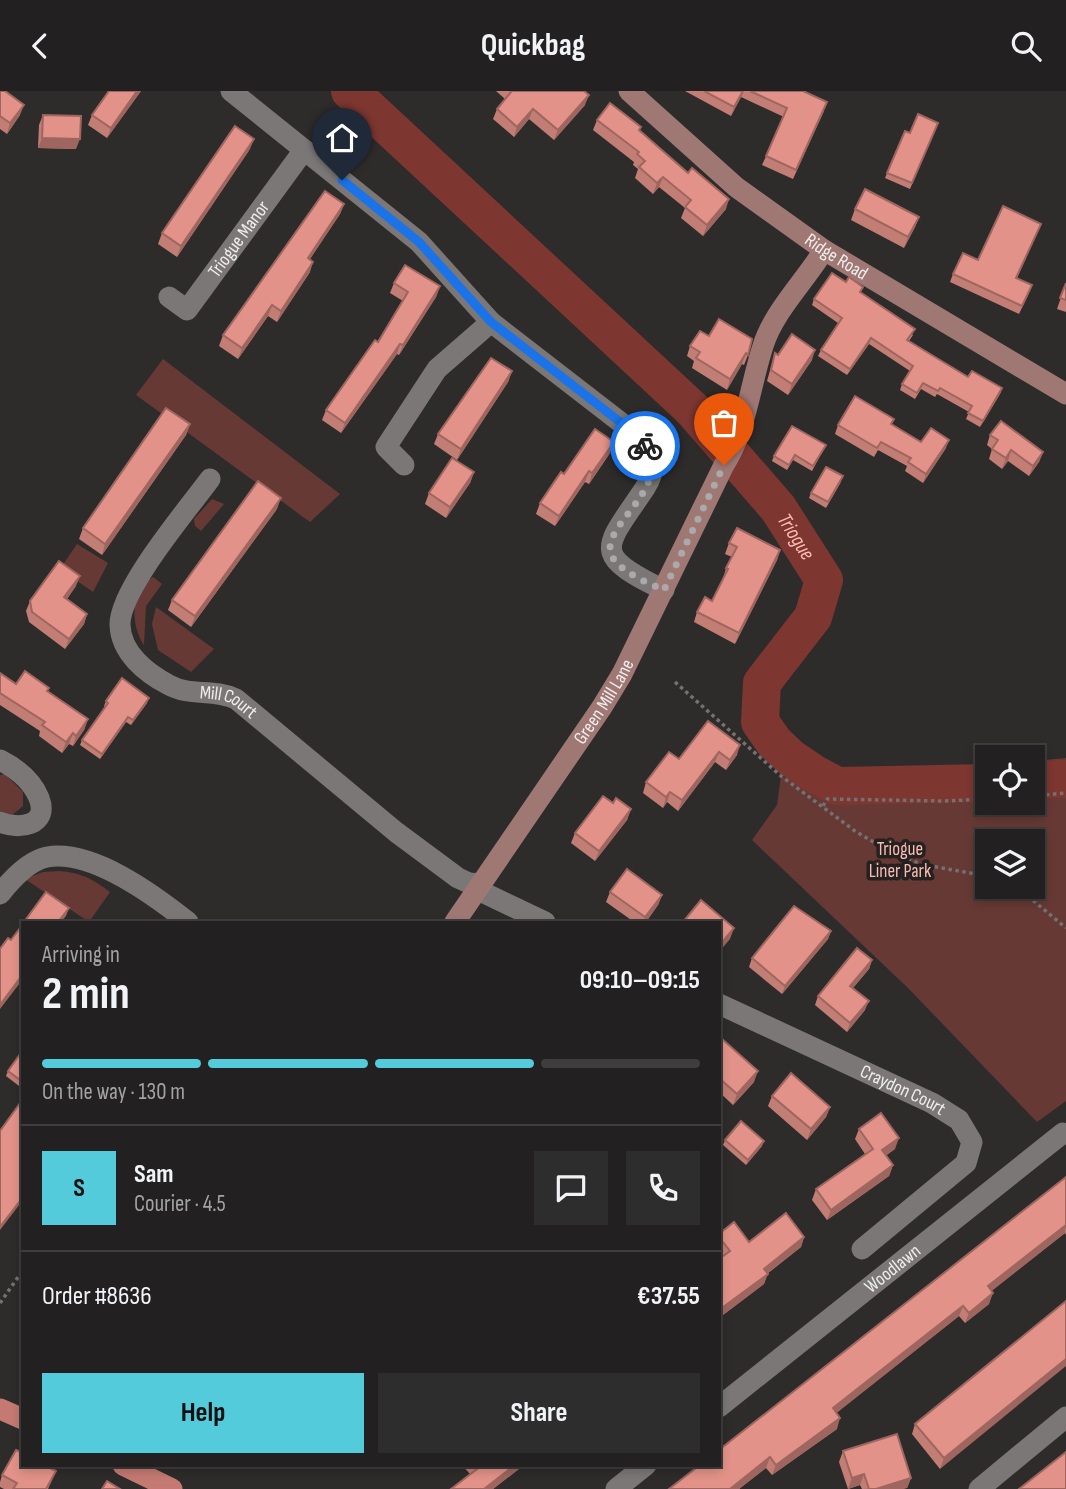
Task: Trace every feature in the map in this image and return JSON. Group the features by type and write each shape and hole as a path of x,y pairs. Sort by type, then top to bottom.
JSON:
{"main road":[{"path":"0,1409 21,1418"},
{"path":"127,1467 172,1489"}],"street":[{"path":"231,91 419,242 491,322 637,435 652,458 651,478 610,541 611,556 620,566 664,590"},
{"name":"Ridge Road","path":"629,91 736,187 824,250 1066,394"},
{"name":"Triogue Manor","path":"169,297 187,310 304,149"},
{"name":"Green Mill Lane","path":"456,921 602,707 635,650 734,449 769,332 824,250"},
{"path":"404,465 386,447 437,369 491,322"},
{"name":"Mill Court","path":"210,479 130,593 120,624 124,641 132,656 154,676 178,689 197,694 218,692 246,706 396,832 458,878 480,887"},
{"path":"0,761 13,767 24,777 39,799 39,815 32,824 19,827 0,822"},
{"path":"32,824 44,857"},
{"path":"0,894 18,874 44,857 72,857 93,863 146,893 187,921"},
{"path":"480,887 543,921"},
{"name":"Craydon Court","path":"721,1005 932,1103 959,1121 972,1142 966,1163 862,1249"},
{"name":"Woodlawn","path":"721,1405 1066,1133"},
{"path":"979,1489 1066,1417"},
{"path":"616,1489 644,1467"}],"path":[{"path":"675,682 781,776 855,831 897,856 925,865 975,874"},
{"path":"1045,795 1066,793"},
{"path":"823,806 827,799 975,800"},
{"path":"1031,899 1066,928"},
{"path":"0,1303 21,1273"}],"green space":[{"path":"163,359 340,494 310,522 136,395"},
{"path":"212,499 224,504 201,531 195,526 194,519"},
{"path":"77,544 108,563 93,592 60,569"},
{"path":"153,577 162,584 146,606 144,645 135,619 136,599 145,583"},
{"path":"156,607 214,649 191,672 158,650 152,624"},
{"name":"Triogue Liner Park","path":"1066,758 1066,1101 1037,1122 908,988 752,840 777,805 781,776 809,785 840,777 975,766 975,815 1045,815 1045,760"},
{"path":"5,774 23,792 23,806 12,815 0,811 0,775"},
{"path":"43,872 73,873 98,883 110,892 88,921 25,879"}],"building":[{"path":"0,91 5,91 24,105 10,123 0,116"},
{"path":"109,91 137,91 111,128 92,115"},
{"path":"510,91 584,91 589,95 558,130 533,109 517,127 497,109"},
{"path":"704,91 743,91 734,107"},
{"path":"750,91 803,91 827,102 796,170 766,156 787,108"},
{"path":"610,103 641,127 639,130 688,173 692,168 729,199 707,225 685,207 691,200 663,177 657,183 639,167 645,161 637,154 639,152 597,120"},
{"path":"918,114 938,123 912,183 887,173 905,131 910,133"},
{"path":"43,115 81,116 80,139 42,138"},
{"path":"235,126 254,139 181,246 162,233"},
{"path":"865,189 919,217 908,237 855,209"},
{"path":"325,191 344,204 308,258 313,262 281,311 272,305 242,348 223,335"},
{"path":"1003,206 1041,224 1016,278 1032,285 1022,306 953,274 963,253 978,260"},
{"path":"405,265 440,286 403,345 400,344 345,423 326,410 375,340 378,342 408,292 394,283"},
{"path":"832,273 846,282 849,277 863,287 860,292 915,329 907,340 968,377 972,371 1002,388 983,421 968,413 972,406 940,388 938,391 923,383 917,393 902,384 913,366 871,338 850,369 821,350 842,318 814,299"},
{"path":"1066,283 1066,300 1060,298"},
{"path":"719,319 752,339 748,355 746,353 730,379 696,358 700,352 690,346 700,331 709,336"},
{"path":"792,334 815,350 792,384 771,370 775,353 778,355"},
{"path":"491,358 512,371 461,449 438,434"},
{"path":"855,396 894,419 891,424 921,442 931,428 949,440 926,474 908,462 911,458 881,442 877,448 838,425"},
{"path":"166,408 190,424 105,544 83,528"},
{"path":"1001,421 1043,452 1033,466 1011,450 1006,458 992,449 998,440 990,435"},
{"path":"792,426 826,445 813,466 795,455 789,465 774,456"},
{"path":"595,429 614,442 592,473 589,471 559,516 540,503"},
{"path":"452,458 474,472 450,507 429,493"},
{"path":"826,467 843,476 828,502 811,493"},
{"path":"258,481 281,498 195,616 172,600"},
{"path":"737,528 780,550 739,633 697,612 705,597 712,601 728,569 726,568 737,547 729,543"},
{"path":"59,561 80,576 64,597 87,614 69,639 32,612 30,601"},
{"path":"25,671 49,688 47,691 88,719 76,736 73,733 66,742 42,725 45,722 0,693 0,673 16,684"},
{"path":"122,678 149,698 133,720 128,717 102,754 82,740"},
{"path":"708,721 740,745 730,760 719,752 682,800 670,792 666,797 646,782 669,752 679,759"},
{"path":"603,796 613,803 616,798 631,809 599,851 575,833"},
{"path":"627,869 662,895 645,917 610,892"},
{"path":"46,892 69,908 59,921 25,921"},
{"path":"701,900 734,928 721,944 721,921 684,921"},
{"path":"794,906 831,931 785,986 752,958"},
{"path":"21,927 21,977 0,1005 0,949 8,938 11,940"},
{"path":"857,948 872,960 850,986 869,1001 850,1023 818,996"},
{"path":"721,1040 758,1071 737,1094 721,1080"},
{"path":"21,1053 21,1081 8,1071"},
{"path":"791,1073 830,1107 811,1129 772,1096"},
{"path":"21,1102 21,1200 0,1227 0,1131"},
{"path":"881,1113 899,1138 882,1150 893,1165 831,1210 816,1189 873,1149 859,1129"},
{"path":"741,1121 764,1141 748,1160 725,1140"},
{"path":"1066,1177 1066,1225 988,1286 993,1293 969,1313 963,1306 833,1408 840,1418 776,1465 770,1457 730,1489 669,1489 697,1467 721,1467 721,1448"},
{"path":"786,1213 804,1237 764,1269 768,1274 721,1309 721,1258 730,1251 721,1240 721,1232 734,1222 749,1242"},
{"path":"1066,1301 1066,1359 944,1458 915,1424"},
{"path":"897,1434 911,1478 869,1489 864,1474 852,1478 843,1451"},
{"path":"16,1450 21,1452 21,1467 48,1467 56,1471 46,1489 13,1489 17,1483 2,1475"},
{"path":"1066,1452 1066,1489 1019,1489"},
{"path":"476,1467 512,1467 484,1489 451,1489 477,1469"},
{"path":"107,1481 120,1489 102,1489"}],"waterway":[{"name":"Triogue","path":"350,91 692,409 778,508 824,580 813,617 762,683 760,722 774,742 791,758 837,786 975,783"},
{"name":"Triogue","path":"1045,780 1066,779"}],"way so far":[{"path":"645,446 652,458 651,478 610,541 611,556 620,566 664,590 724,465"}],"route":[{"path":"342,180 419,242 491,322 637,435 645,446"}]}
